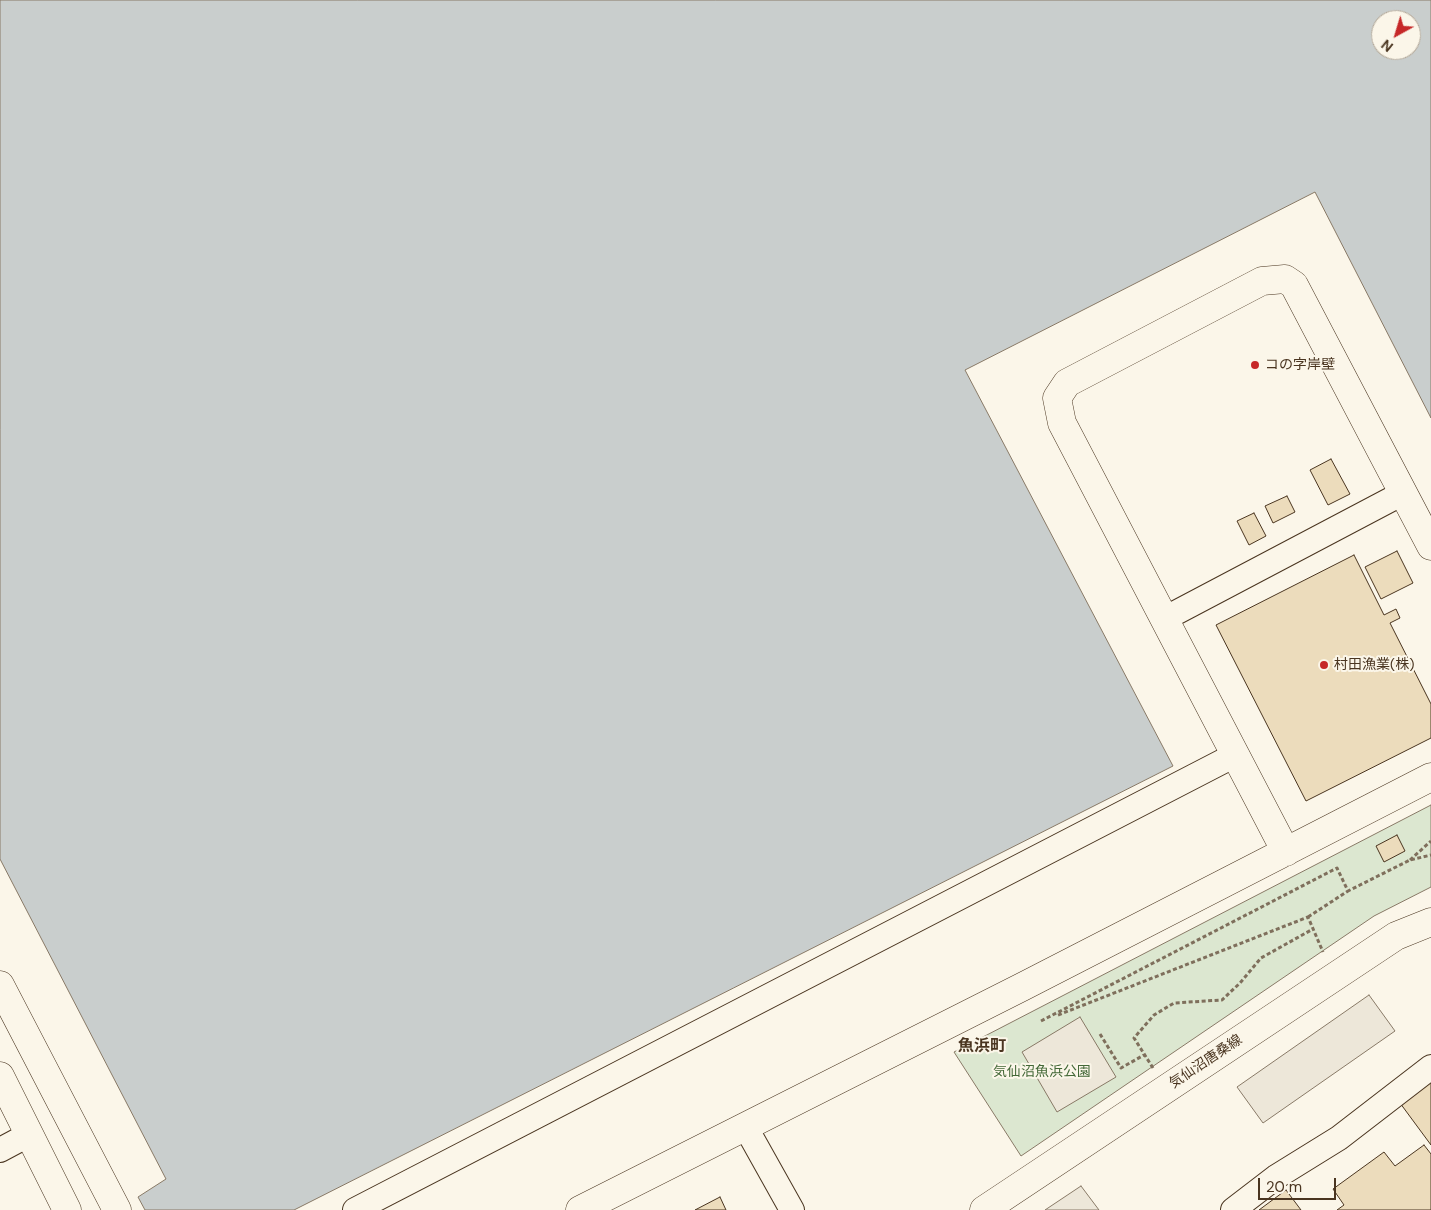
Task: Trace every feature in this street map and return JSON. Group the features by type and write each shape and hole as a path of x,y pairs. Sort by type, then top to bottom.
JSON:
{"street":[{"path":"1286,852 1062,423 1057,398 1067,383 1262,281 1285,278 1294,285 1431,546"},
{"path":"1164,620 1403,493"},
{"path":"355,1210 1235,755"},
{"path":"580,1210 1431,777"},
{"name":"気仙沼唐桑線","path":"984,1210 1396,936 1431,922"},
{"path":"0,985 117,1210"},
{"path":"1232,1210 1276,1177 1339,1138 1431,1067"},
{"path":"0,1076 67,1210"},
{"path":"746,1126 792,1210"},
{"path":"0,1150 30,1134"}],"path":[{"path":"1410,860 1431,841"},
{"path":"1348,891 1337,868 1041,1021 1308,917 1348,891 1410,860 1431,855"},
{"path":"1308,917 1326,957"},
{"path":"1156,1073 1134,1038 1154,1015 1174,1003 1222,1000 1240,983 1261,958 1313,929"},
{"path":"1100,1034 1121,1068 1144,1055"}],"green space":[{"name":"気仙沼魚浜公園","path":"1431,805 1431,887 1374,916 1021,1156 954,1052"}],"shaded area":[{"path":"0,0 1431,0 1431,418 1315,192 965,370 1173,766 294,1210 145,1210 138,1197 166,1179 0,859"},
{"path":"1369,995 1395,1031 1263,1123 1237,1087"},
{"path":"1080,1017 1116,1077 1057,1112 1022,1052"},
{"path":"1081,1186 1099,1210 1045,1210"}],"building":[{"path":"1331,459 1350,494 1328,505 1310,470"},
{"path":"1287,496 1295,512 1273,523 1265,506"},
{"path":"1254,513 1266,536 1249,545 1237,521"},
{"path":"1397,551 1413,583 1381,599 1365,567"},
{"name":"村田漁業(株)","path":"1354,555 1384,615 1396,609 1400,618 1390,623 1431,704 1431,738 1306,801 1216,625"},
{"path":"1397,835 1405,851 1384,862 1376,846"},
{"path":"1431,1081 1431,1145 1400,1103"},
{"path":"1424,1145 1431,1154 1431,1210 1337,1210 1344,1205 1333,1189 1384,1152 1395,1166"},
{"path":"1286,1190 1301,1210 1259,1210"},
{"path":"720,1197 726,1210 695,1210"}],"place":[{"name":"コの字岸壁","path":"1255,365"},
{"name":"村田漁業(株)","path":"1324,665"}],"district":[{"name":"魚浜町","path":"982,1047"}]}
